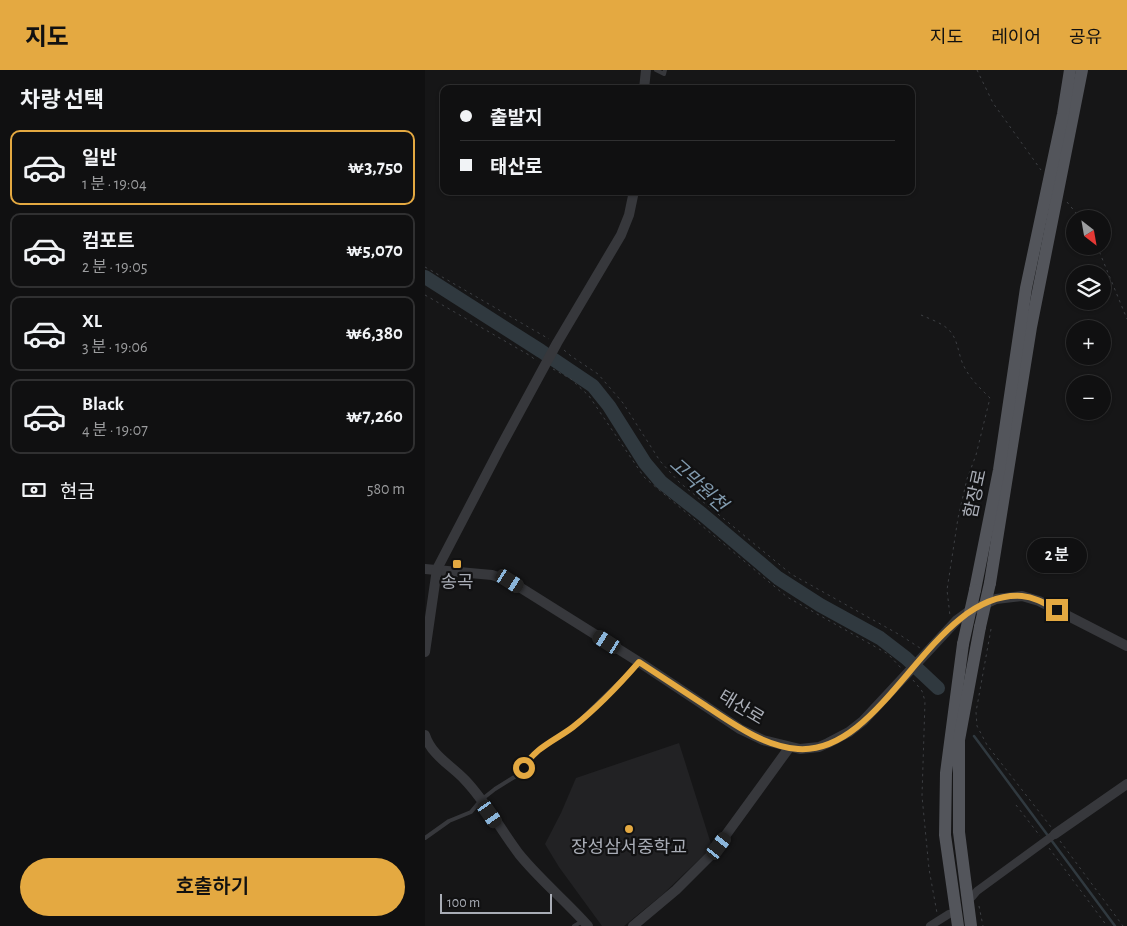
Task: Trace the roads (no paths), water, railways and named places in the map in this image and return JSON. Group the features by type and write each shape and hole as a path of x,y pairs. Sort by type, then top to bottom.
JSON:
{"main road":[{"name":"함장로","path":"958,926 945,835 946,773 963,644 999,470 1026,288 1070,70"},
{"name":"함장로","path":"971,926 959,832 959,740 965,704 985,626 990,583 1025,364 1082,70"}],"street":[{"path":"644,85 646,70"},
{"path":"425,652 437,569 545,366 621,234 629,215 633,195"},
{"name":"태산로","path":"425,569 492,575 510,581 740,728 763,740 789,748 800,749 819,746 836,740 849,732 868,716 951,626 968,612 996,599 1022,596 1039,601 1127,646"},
{"path":"425,736 429,745 439,757 466,780 519,854 582,924"},
{"path":"633,926 676,890 712,854 789,748"},
{"path":"975,894 1050,837 1127,784"},
{"path":"929,926 939,922 949,914"}],"lane":[{"path":"656,70 664,74 665,70"},
{"path":"425,838 449,821 471,812 481,800 516,776 535,752 573,727 639,662"}],"waterway":[{"name":"고막원천","path":"425,277 593,386 609,406 645,463 661,482 778,578 820,605 880,638 906,658 938,688"},
{"path":"974,736 1115,926"}],"place":[{"name":"송곡","path":"457,564"},
{"name":"장성삼서중학교","path":"629,829"}]}
